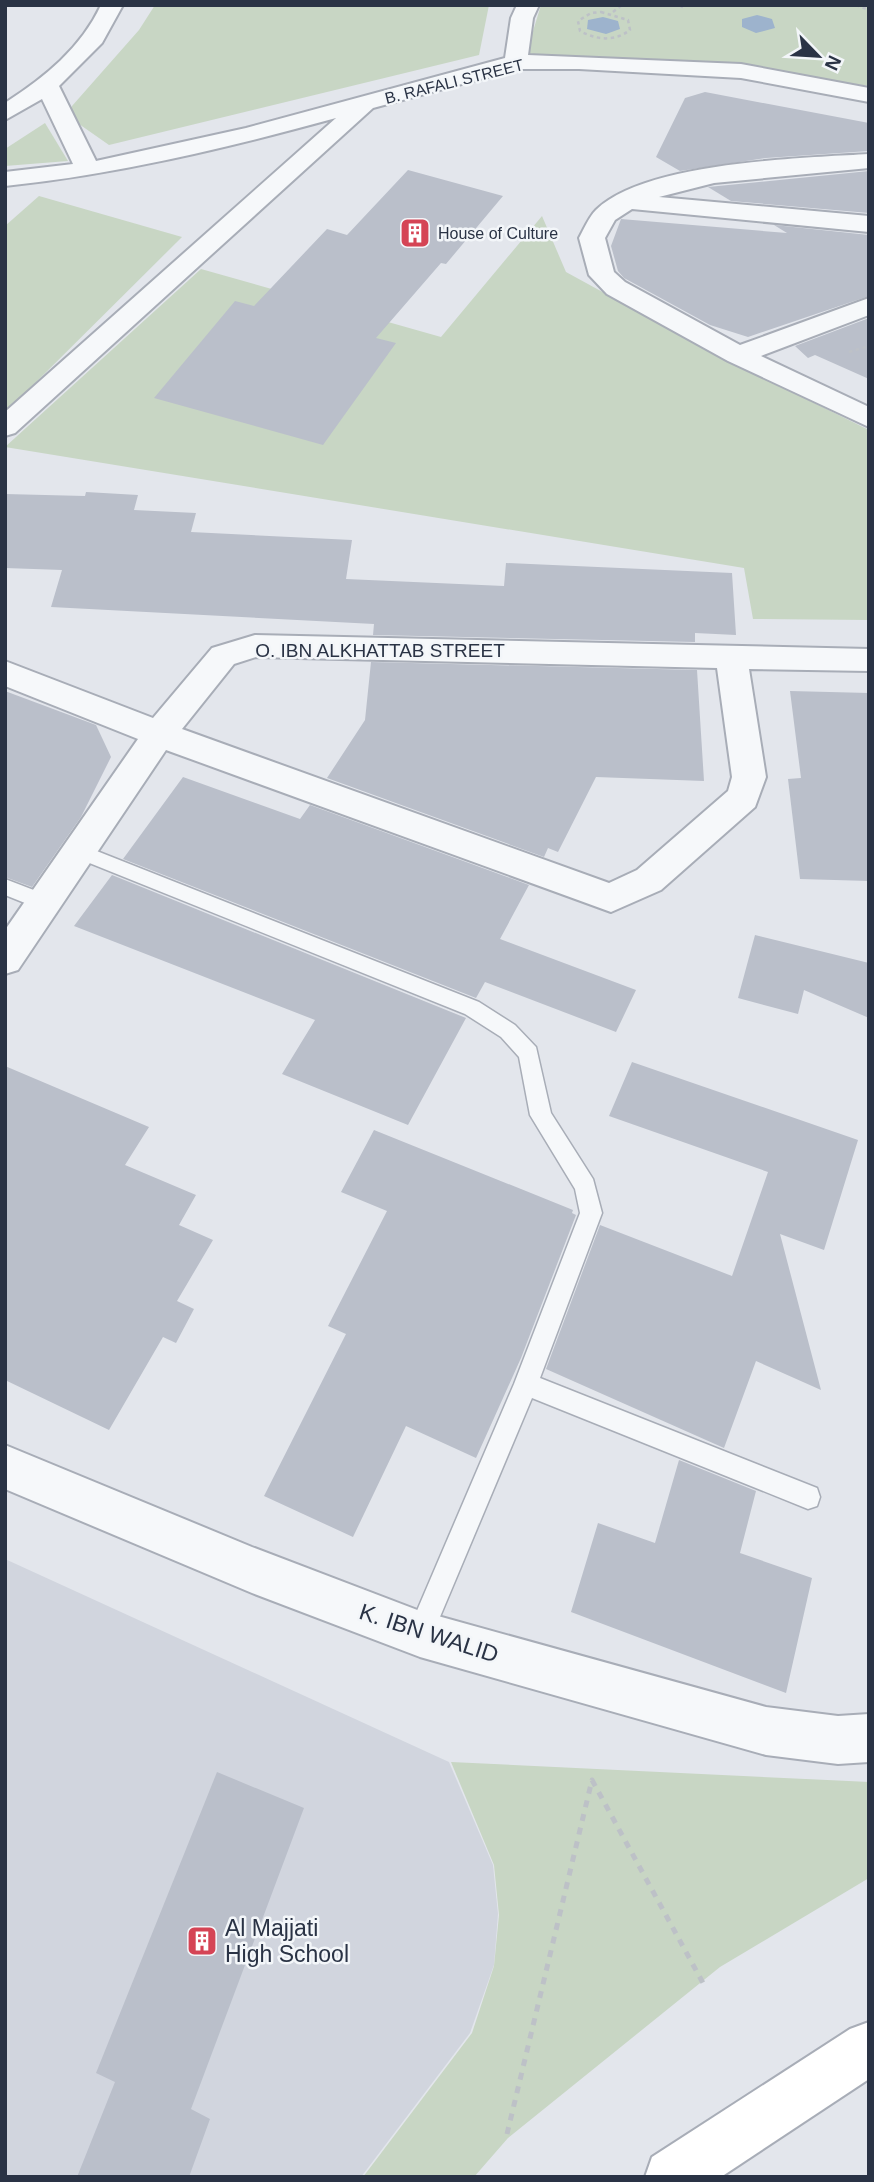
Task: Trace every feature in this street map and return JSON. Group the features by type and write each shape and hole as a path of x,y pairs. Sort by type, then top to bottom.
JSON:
{"main road":[{"path":"672,2177 869,2048"}],"street":[{"path":"5,113 48,86 97,32 112,5"},
{"path":"516,62 522,18 528,5"},
{"name":"B. RAFALI STREET","path":"5,178 88,170 250,134 516,62 579,62 741,71 869,95"},
{"path":"48,86 88,170"},
{"path":"5,427 367,103"},
{"path":"250,134 294,167"},
{"path":"869,161 691,178 659,186 626,201 606,214 594,231 594,253 602,275 616,288 738,355 869,418"},
{"path":"626,201 869,225"},
{"path":"738,355 869,306"},
{"name":"O. IBN ALKHATTAB STREET","path":"5,958 159,734 223,656 256,646 869,660"},
{"path":"5,673 159,734 611,898 649,880 743,798 749,777 732,656"},
{"name":"K. IBN WALID","path":"5,1467 252,1570 420,1634 766,1731 838,1740 869,1738"}],"lane":[{"path":"79,851 472,1008 508,1031 529,1053 541,1115 585,1186 591,1213 526,1384 420,1634"},
{"path":"5,887 45,903"},
{"path":"526,1384 808,1497"}],"path":[{"path":"612,13 628,20 631,25 625,35 596,38 587,36 577,26 578,21 591,13 612,13 622,5"},
{"path":"674,5 683,7"},
{"path":"856,5 869,10"},
{"path":"507,2134 592,1780 703,1983"}],"shaded area":[{"path":"5,1559 449,1762 493,1865 498,1914 494,1965 470,2033 361,2177 5,2177"}],"green space":[{"path":"155,5 489,5 479,55 109,145 69,117 72,106 139,30"},
{"path":"541,5 869,5 869,86 698,61 526,54"},
{"path":"45,123 68,161 5,166 5,149"},
{"path":"39,196 182,237 5,413 5,226"},
{"path":"542,216 566,272 725,359 869,430 869,620 753,619 744,568 5,447 201,269 441,337"},
{"path":"451,1762 869,1782 869,1878 720,1967 508,2138 474,2177 363,2177 472,2033 494,1966 499,1915 494,1865"}],"water":[{"path":"757,15 772,19 775,28 756,33 742,27 742,19"},
{"path":"603,17 618,21 620,29 606,34 587,29 588,20"}],"building":[{"path":"705,92 869,123 869,151 766,158 680,171 656,157 685,98"},
{"path":"408,170 503,196 446,264 441,263 376,338 396,343 323,445 154,398 235,301 254,306 327,229 347,235"},
{"path":"869,171 869,213 731,201 708,187"},
{"path":"621,219 787,233 774,225 869,235 869,296 748,337 710,325 624,278 618,271 611,246"},
{"path":"869,318 869,379 815,355 808,358 795,346"},
{"path":"86,492 138,495 134,510 196,513 191,532 352,540 346,579 504,586 506,563 732,573 736,635 695,633 695,642 373,635 374,624 51,607 62,570 5,568 5,494 85,496"},
{"path":"371,662 697,670 704,781 596,777 558,852 548,848 544,857 327,778 365,720"},
{"path":"5,691 96,725 111,757 81,817 32,887 5,877"},
{"path":"790,691 869,693 869,881 800,879 788,779 801,778"},
{"path":"183,777 300,819 310,805 529,885 500,939 636,990 616,1032 485,982 476,998 123,859"},
{"path":"112,875 466,1018 408,1125 282,1074 315,1020 74,926"},
{"path":"755,935 869,963 869,1018 804,990 798,1014 738,998"},
{"path":"632,1062 858,1140 824,1250 780,1234 821,1390 756,1361 724,1448 546,1369 600,1225 732,1276 768,1172 609,1116"},
{"path":"5,1066 149,1127 125,1165 196,1195 179,1225 213,1240 177,1301 194,1309 176,1343 163,1337 109,1430 5,1380"},
{"path":"374,1130 573,1210 572,1213 576,1215 521,1358 476,1458 406,1426 353,1537 264,1496 346,1334 328,1326 387,1211 341,1192"},
{"path":"679,1460 756,1491 740,1553 812,1578 786,1693 571,1612 598,1523 655,1543"},
{"name":"Al Majjati High School","path":"217,1772 304,1808 191,2109 210,2119 189,2177 77,2177 115,2082 96,2073"}],"place":[{"name":"House of Culture","path":"415,233"},
{"name":"Al Majjati High School","path":"202,1941"}]}
